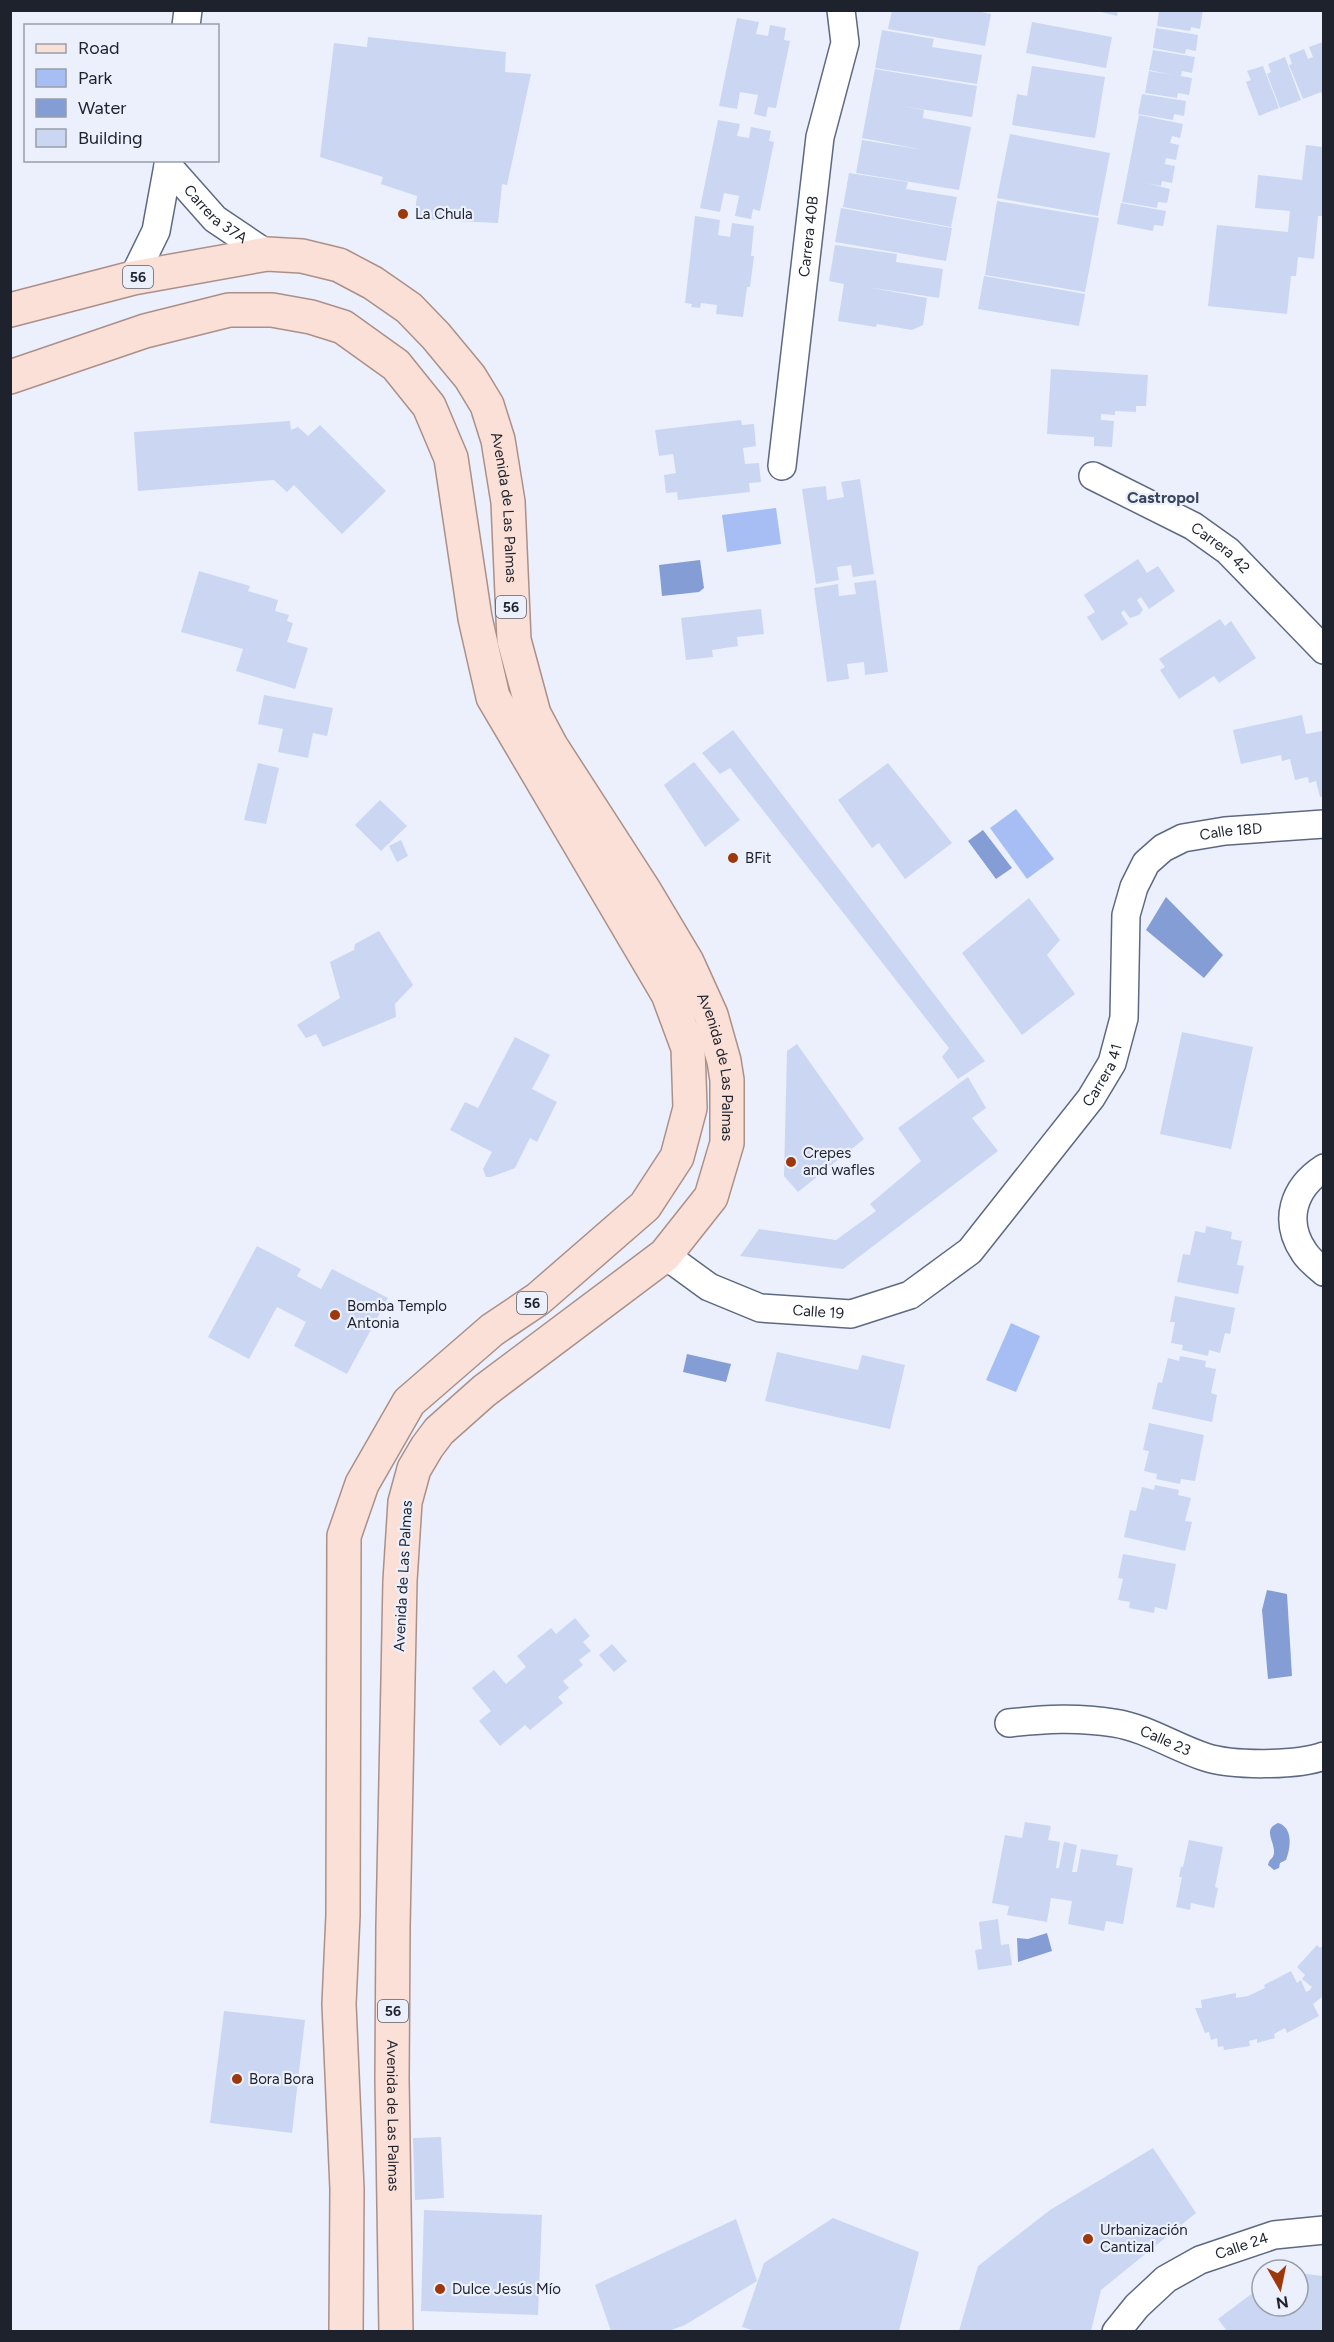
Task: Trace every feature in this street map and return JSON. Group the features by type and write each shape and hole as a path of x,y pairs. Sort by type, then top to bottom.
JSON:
{"main road":[{"name":"Avenida de Las Palmas","path":"10,310 133,278 267,254 302,255 339,265 409,308 453,355 487,405 498,440 508,502 514,640 534,714 551,746 687,962 711,1015 724,1061 727,1080 727,1143 711,1197 665,1255 459,1412 427,1447 414,1469 405,1502 400,1581 393,1927 392,2079 396,2331"},
{"name":"Avenida de Las Palmas","path":"10,377 145,331 229,310 272,310 311,316 344,327 396,365 429,406 451,458 475,618 493,697 668,994 688,1048 690,1108 677,1157 645,1206 538,1299 492,1330 409,1402 362,1484 344,1536 343,1915 339,2004 347,2189 346,2331"}],"street":[{"name":"Carrera 40B","path":"782,466 820,138 845,43 841,10"},
{"name":"Carrera 37A","path":"168,163 215,219 267,254"},
{"name":"Carrera 37A","path":"133,278 156,231 168,163"},
{"name":"Carrera 42","path":"1093,476 1193,526 1228,551 1323,650"},
{"name":"Calle 18D","path":"1146,863 1162,848 1183,838 1225,831 1323,824"},
{"name":"Carrera 41","path":"970,1251 1091,1098 1112,1063 1124,1018 1126,915 1134,887 1146,863"},
{"path":"1323,1168 1313,1175 1298,1194 1293,1212 1294,1233 1304,1254 1323,1272"},
{"name":"Calle 19","path":"665,1255 709,1287 760,1308 851,1314 910,1295 970,1251"},
{"name":"Calle 23","path":"1008,1723 1062,1717 1116,1723 1144,1730 1206,1758 1257,1764 1314,1760 1323,1756"},
{"name":"Calle 24","path":"1116,2331 1137,2306 1166,2279 1200,2260 1274,2235 1323,2230"}],"green space":[{"path":"776,508 781,544 727,552 722,515"},
{"path":"1016,809 1054,859 1027,879 990,828"},
{"path":"1011,1323 1040,1336 1016,1392 986,1380"}],"water":[{"path":"700,560 704,588 699,592 662,596 659,565"},
{"path":"983,830 1012,868 996,879 968,841"},
{"path":"1166,897 1223,955 1204,978 1146,930"},
{"path":"687,1354 731,1364 726,1382 683,1372"},
{"path":"1267,1590 1287,1594 1292,1676 1268,1679 1262,1610"},
{"path":"1278,1823 1286,1829 1290,1844 1286,1860 1274,1870 1268,1865 1274,1853 1270,1832"},
{"path":"1047,1933 1052,1951 1018,1962 1017,1938 1028,1939"}],"building":[{"path":"892,10 972,10 991,14 985,46 888,29"},
{"path":"1093,10 1118,10 1117,16"},
{"path":"1159,10 1203,10 1200,29 1191,27 1190,31 1157,26"},
{"path":"737,18 759,22 756,34 768,36 770,25 786,28 784,40 790,41 776,108 768,107 766,117 754,114 758,95 740,92 737,109 719,106"},
{"path":"1032,22 1112,37 1106,68 1026,53"},
{"path":"1156,28 1198,35 1196,51 1186,49 1185,54 1153,48"},
{"path":"882,30 934,39 932,47 982,55 977,84 875,68"},
{"path":"368,37 506,52 505,72 531,74 507,185 502,184 498,223 414,219 417,196 381,184 383,177 320,157 334,43 367,47"},
{"path":"1323,42 1323,97 1321,92 1303,99 1289,65 1292,64 1289,55 1304,49 1308,59 1313,57 1309,47"},
{"path":"1153,50 1195,57 1192,73 1182,71 1181,76 1192,78 1189,95 1178,93 1177,98 1145,93 1149,71 1173,75 1149,70"},
{"path":"1285,57 1301,100 1280,108 1267,74 1271,72 1268,64"},
{"path":"1032,66 1105,77 1095,138 1012,125 1017,94 1027,96"},
{"path":"1263,66 1279,108 1259,116 1246,82 1251,80 1247,71"},
{"path":"875,69 977,86 972,117 894,105 924,110 923,118 971,127 959,190 856,173 862,140 924,150 862,138"},
{"path":"1142,94 1186,101 1184,116 1174,114 1173,120 1138,114"},
{"path":"1139,115 1183,124 1180,138 1172,136 1170,143 1179,145 1176,160 1166,158 1165,164 1175,166 1172,183 1162,181 1161,186 1146,183 1170,189 1167,203 1158,202 1157,208 1122,202"},
{"path":"718,120 740,124 737,136 749,138 751,127 771,131 769,141 774,142 760,211 753,209 751,219 735,216 739,196 724,193 720,212 700,208"},
{"path":"1010,134 1110,153 1098,216 997,198"},
{"path":"1306,145 1323,147 1323,216 1318,216 1314,259 1298,257 1296,276 1291,276 1287,314 1208,306 1217,225 1288,232 1290,211 1255,208 1258,175 1302,180"},
{"path":"849,173 908,182 906,189 957,197 951,227 843,207"},
{"path":"997,201 1099,218 1085,292 985,275"},
{"path":"1121,203 1166,211 1163,226 1154,225 1153,231 1117,224"},
{"path":"841,208 952,228 946,261 835,242"},
{"path":"695,216 720,220 718,235 730,237 732,223 754,226 751,256 754,256 743,317 716,314 717,305 701,303 700,308 691,307 692,304 685,303"},
{"path":"835,245 897,254 896,262 943,269 939,298 867,287 927,298 923,325 912,330 838,321 844,284 829,281"},
{"path":"984,276 1085,294 1079,326 978,309"},
{"path":"1051,369 1148,375 1146,406 1136,406 1136,412 1115,411 1115,415 1101,414 1101,420 1114,421 1112,447 1094,446 1094,437 1047,434"},
{"path":"741,420 742,425 754,424 756,446 743,448 745,464 759,463 761,482 749,483 750,492 678,500 677,492 666,493 664,475 676,473 673,454 659,456 655,430"},
{"path":"290,421 291,430 298,427 308,436 320,425 386,491 342,534 294,485 287,492 274,480 138,491 134,432"},
{"path":"860,479 874,574 853,577 851,565 837,567 839,580 816,584 802,489 826,486 827,500 844,497 841,482"},
{"path":"1138,559 1147,573 1158,566 1175,591 1149,609 1141,597 1137,600 1143,610 1139,615 1130,618 1124,610 1121,613 1128,624 1102,641 1087,617 1095,612 1084,595"},
{"path":"199,571 250,586 248,591 278,600 275,611 289,615 287,621 293,623 287,642 308,648 295,689 236,671 243,649 181,632"},
{"path":"876,580 888,672 865,675 864,662 847,664 849,679 827,682 814,588 838,584 839,596 856,594 854,583"},
{"path":"761,609 764,634 737,637 738,646 712,650 713,657 686,660 681,618"},
{"path":"1220,619 1225,626 1231,621 1256,658 1219,683 1214,676 1179,699 1160,670 1165,667 1159,659"},
{"path":"264,695 333,708 327,736 313,733 308,758 278,752 283,729 258,724"},
{"path":"1302,715 1306,734 1322,731 1323,796 1320,797 1316,781 1309,783 1308,777 1295,780 1290,759 1282,761 1281,755 1241,764 1233,730"},
{"path":"733,730 985,1061 958,1079 942,1057 949,1048 730,768 720,774 702,753"},
{"path":"694,762 740,820 705,847 664,785"},
{"path":"258,763 279,768 266,824 244,820"},
{"path":"888,763 952,843 905,879 879,843 872,848 838,800"},
{"path":"380,800 407,826 381,851 355,825"},
{"path":"401,840 408,856 397,862 389,846"},
{"path":"1029,898 1060,940 1047,955 1075,994 1022,1035 962,953"},
{"path":"379,931 413,985 395,1004 396,1017 323,1047 316,1034 306,1038 297,1025 340,998 330,962 354,950 355,944"},
{"path":"1182,1032 1253,1047 1231,1149 1160,1134"},
{"path":"515,1037 550,1055 532,1089 557,1102 537,1142 530,1138 515,1168 486,1177 483,1169 492,1152 450,1130 465,1102 478,1108"},
{"path":"797,1044 864,1139 798,1192 784,1176 787,1051"},
{"path":"968,1077 986,1108 972,1118 998,1151 843,1269 740,1256 759,1229 836,1240 876,1211 870,1204 921,1161 898,1128"},
{"path":"1206,1226 1232,1232 1231,1239 1242,1241 1237,1265 1244,1266 1238,1294 1177,1282 1183,1254 1190,1255 1195,1231 1205,1233"},
{"name":"Bomba Templo Antonia","path":"257,1246 301,1269 297,1276 321,1289 332,1269 388,1298 347,1374 294,1346 306,1322 277,1307 249,1359 208,1337"},
{"path":"1175,1296 1235,1308 1230,1334 1225,1333 1220,1353 1209,1350 1208,1356 1182,1350 1183,1345 1171,1343 1175,1322 1170,1322"},
{"path":"777,1352 858,1370 862,1355 905,1365 890,1429 765,1401"},
{"path":"1180,1356 1206,1361 1205,1367 1216,1369 1211,1393 1217,1395 1212,1422 1152,1409 1158,1382 1162,1383 1168,1358 1179,1361"},
{"path":"1149,1423 1204,1435 1195,1481 1181,1479 1180,1484 1156,1479 1157,1474 1144,1471 1149,1451 1143,1450"},
{"path":"1155,1485 1179,1490 1178,1495 1191,1498 1185,1521 1192,1522 1185,1551 1124,1537 1130,1510 1136,1511 1142,1487 1154,1490"},
{"path":"1123,1554 1176,1564 1167,1610 1155,1607 1154,1613 1129,1608 1130,1602 1118,1600 1123,1579 1118,1578"},
{"path":"575,1618 590,1636 583,1642 591,1651 579,1660 583,1665 563,1681 569,1688 558,1697 563,1703 530,1730 525,1725 500,1746 479,1721 491,1711 472,1688 494,1670 506,1684 526,1667 517,1656 551,1628 556,1634"},
{"path":"612,1644 627,1661 614,1672 599,1655"},
{"path":"1025,1822 1051,1826 1048,1840 1060,1842 1056,1868 1059,1868 1064,1842 1077,1845 1072,1872 1077,1872 1081,1849 1118,1855 1116,1865 1133,1868 1123,1924 1106,1921 1104,1931 1068,1924 1072,1901 1051,1898 1047,1922 1007,1915 1009,1906 992,1903 1005,1835 1022,1838"},
{"path":"1189,1840 1223,1847 1215,1887 1218,1888 1214,1908 1191,1903 1190,1910 1176,1907 1182,1877 1179,1877"},
{"path":"998,1919 1001,1945 1009,1944 1012,1965 978,1970 975,1950 982,1949 979,1922"},
{"path":"1317,1945 1320,1948 1323,1945 1323,1999 1322,1997 1313,2004 1319,2016 1287,2033 1285,2028 1274,2034 1275,2038 1257,2043 1257,2039 1249,2041 1250,2046 1224,2050 1223,2046 1218,2047 1217,2038 1211,2040 1209,2032 1205,2033 1195,2008 1202,2008 1201,2000 1236,1993 1236,1998 1248,1996 1291,1971 1297,1983 1301,1980 1306,1992 1310,1990 1312,1987 1302,1979 1305,1975 1297,1967"},
{"path":"224,2011 305,2020 292,2133 210,2123"},
{"path":"441,2137 444,2198 415,2200 413,2138"},
{"name":"Urbanización Cantizal","path":"1153,2148 1196,2213 1101,2290 1091,2331 959,2331 978,2266 1050,2210"},
{"path":"424,2210 542,2215 538,2315 421,2311"},
{"path":"833,2218 919,2252 899,2331 755,2331 742,2327 764,2263"},
{"path":"736,2219 757,2281 685,2325 669,2331 611,2331 595,2285"},
{"path":"1310,2274 1323,2276 1323,2331 1227,2331 1218,2319 1250,2295 1250,2318 1310,2318"}],"place":[{"name":"La Chula","path":"403,214"},
{"name":"BFit","path":"733,858"},
{"name":"Crepes and wafles","path":"791,1162"},
{"name":"Bomba Templo Antonia","path":"335,1315"},
{"name":"Bora Bora","path":"237,2079"},
{"name":"Urbanización Cantizal","path":"1088,2239"},
{"name":"Dulce Jesús Mío","path":"440,2289"}],"district":[{"name":"Castropol","path":"1163,497"}]}
